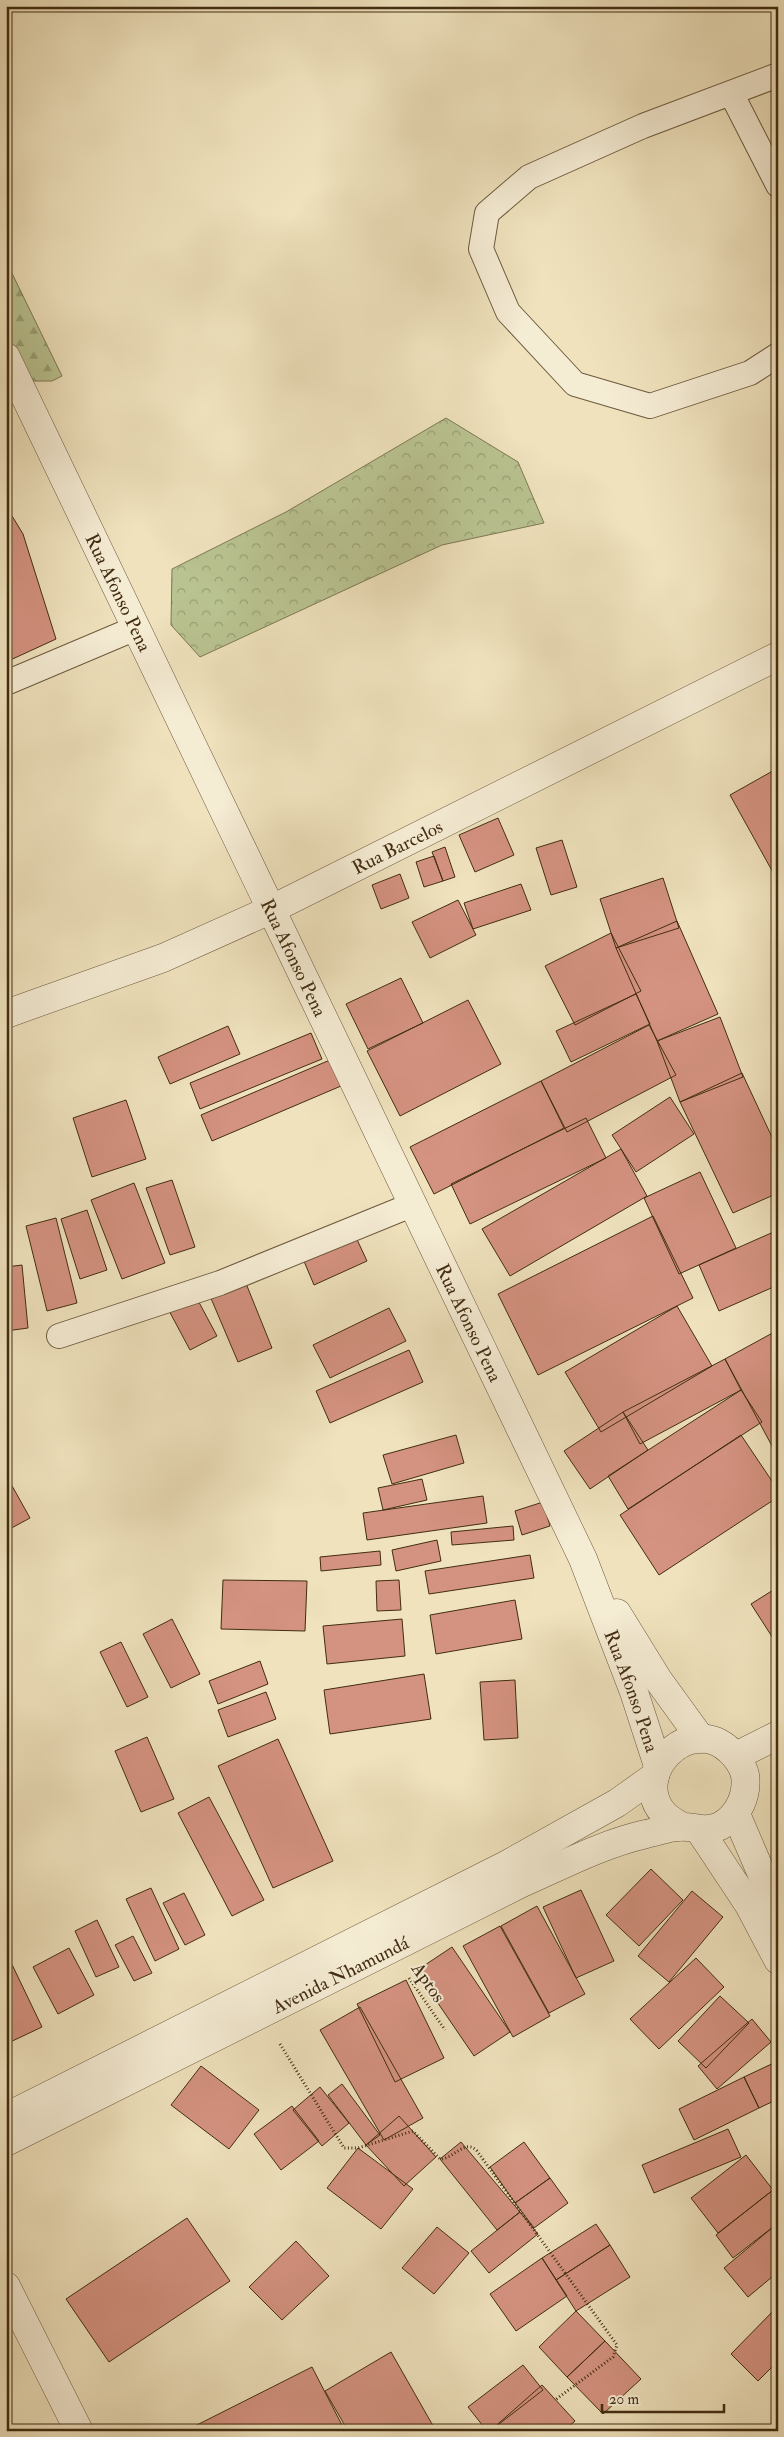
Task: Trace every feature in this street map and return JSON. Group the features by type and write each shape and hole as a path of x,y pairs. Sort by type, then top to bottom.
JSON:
{"street":[{"name":"Rua Afonso Pena","path":"6,356 270,910 414,1204 583,1558 634,1692 657,1771"},
{"name":"Rua Barcelos","path":"6,1014 163,958 270,910 778,656"},
{"name":"Rua Afonso Pena","path":"583,1558 659,1681 701,1739"},
{"path":"736,1756 778,1735"},
{"path":"690,1829 720,1826 736,1814 744,1795 745,1775 736,1756 714,1741 701,1739 688,1741 675,1747 665,1756 657,1771 656,1796 664,1815 690,1829 749,1905 778,1960"},
{"name":"Avenida Nhamundá","path":"6,2117 506,1864 617,1803 657,1771"},
{"path":"736,1814 778,1912"},
{"name":"Avenida Nhamundá","path":"6,2142 390,1951 520,1884 571,1861 643,1835 690,1829"},
{"path":"10,2306 79,2431"}],"lane":[{"path":"778,75 643,126 529,177 487,213 481,249 508,312 575,384 650,406 750,373 778,355"},
{"path":"731,92 778,185"},
{"path":"6,684 136,628"},
{"path":"60,1336 220,1283 414,1204"}],"path":[{"name":"Aptos","path":"390,1951 445,2030"},
{"path":"262,2013 344,2148 358,2148 413,2131 440,2159 444,2159 466,2146 472,2147 477,2151 617,2345 613,2357 555,2400"}],"green space":[{"path":"6,261 62,376 52,381 30,381 6,336"},
{"path":"446,418 518,462 544,523 442,545 200,657 171,625 172,569 286,512"}],"building":[{"path":"6,506 23,534 56,639 6,662"},
{"path":"778,768 778,875 775,876 730,795"},
{"path":"498,818 514,855 475,872 459,835"},
{"path":"562,840 577,887 551,895 536,848"},
{"path":"445,847 455,877 443,881 432,852"},
{"path":"434,856 443,881 424,887 416,862"},
{"path":"400,874 409,898 381,909 372,885"},
{"path":"663,878 679,928 616,948 600,899"},
{"path":"521,884 531,910 473,929 464,903"},
{"path":"458,900 476,935 430,958 412,922"},
{"path":"677,921 718,1014 657,1041 616,948"},
{"path":"611,933 641,991 575,1025 545,966"},
{"path":"401,978 423,1023 368,1049 346,1004"},
{"path":"636,994 650,1024 571,1062 556,1031"},
{"path":"468,1000 501,1064 400,1116 367,1051"},
{"path":"720,1017 743,1077 680,1102 657,1041"},
{"path":"649,1025 676,1075 567,1132 541,1081"},
{"path":"228,1026 240,1054 170,1084 158,1057"},
{"path":"311,1033 322,1059 200,1109 190,1083"},
{"path":"330,1060 341,1086 212,1141 201,1115"},
{"path":"742,1073 778,1150 778,1193 733,1213 680,1102"},
{"path":"541,1081 564,1128 434,1194 410,1147"},
{"path":"670,1097 694,1134 636,1172 612,1135"},
{"path":"126,1100 146,1159 92,1177 73,1118"},
{"path":"586,1118 606,1158 470,1224 451,1184"},
{"path":"621,1149 647,1196 510,1276 482,1229"},
{"path":"700,1172 736,1248 679,1274 644,1198"},
{"path":"172,1180 195,1247 170,1255 146,1188"},
{"path":"134,1183 165,1263 122,1279 91,1200"},
{"path":"87,1210 107,1270 80,1279 61,1219"},
{"path":"653,1216 693,1298 538,1375 498,1294"},
{"path":"56,1218 77,1303 47,1311 26,1226"},
{"path":"778,1230 778,1285 719,1311 699,1265"},
{"path":"353,1231 367,1261 314,1285 301,1254"},
{"path":"22,1265 28,1328 6,1331 6,1267"},
{"path":"245,1281 272,1348 238,1362 210,1296"},
{"path":"194,1293 217,1336 190,1350 167,1307"},
{"path":"677,1306 712,1366 601,1432 565,1372"},
{"path":"389,1308 406,1341 330,1378 313,1345"},
{"path":"778,1330 778,1457 725,1359"},
{"path":"409,1350 423,1382 330,1423 316,1391"},
{"path":"725,1359 741,1390 640,1444 623,1412"},
{"path":"741,1390 762,1422 628,1509 608,1476"},
{"path":"623,1412 648,1450 590,1489 564,1451"},
{"path":"456,1435 464,1463 392,1484 383,1455"},
{"path":"741,1435 778,1490 778,1497 659,1575 620,1515"},
{"path":"6,1475 30,1518 6,1531"},
{"path":"422,1479 427,1500 383,1510 378,1488"},
{"path":"483,1496 487,1523 367,1540 363,1513"},
{"path":"543,1502 550,1526 522,1535 515,1511"},
{"path":"513,1526 514,1540 452,1545 451,1532"},
{"path":"437,1540 441,1561 396,1571 392,1550"},
{"path":"380,1551 381,1565 321,1571 320,1557"},
{"path":"530,1555 534,1578 429,1594 425,1571"},
{"path":"223,1580 307,1581 305,1631 221,1629"},
{"path":"399,1580 401,1610 377,1611 376,1581"},
{"path":"778,1587 778,1646 751,1604"},
{"path":"515,1600 522,1639 436,1654 430,1615"},
{"path":"172,1619 200,1674 171,1688 143,1634"},
{"path":"402,1619 405,1656 327,1664 323,1626"},
{"path":"121,1642 148,1697 127,1707 100,1652"},
{"path":"260,1661 268,1684 218,1704 209,1681"},
{"path":"424,1674 431,1719 330,1734 324,1690"},
{"path":"515,1680 518,1738 484,1740 480,1682"},
{"path":"266,1692 276,1719 228,1737 218,1710"},
{"path":"147,1737 174,1799 141,1812 115,1751"},
{"path":"278,1739 333,1861 273,1888 218,1766"},
{"path":"209,1797 264,1900 232,1916 178,1813"},
{"path":"651,1869 683,1900 639,1946 606,1915"},
{"path":"151,1888 179,1949 155,1961 126,1899"},
{"path":"581,1890 614,1961 576,1978 543,1907"},
{"path":"692,1891 723,1917 669,1982 638,1956"},
{"path":"184,1893 205,1935 185,1945 163,1903"},
{"path":"537,1906 585,1994 549,2013 501,1926"},
{"path":"97,1920 119,1967 96,1977 75,1931"},
{"path":"500,1926 550,2016 513,2037 463,1946"},
{"path":"133,1936 152,1973 134,1981 115,1945"},
{"path":"452,1947 510,2032 474,2056 416,1971"},
{"path":"69,1948 94,1995 58,2014 33,1967"},
{"path":"6,1952 42,2027 6,2044"},
{"path":"696,1958 724,1987 659,2049 630,2019"},
{"path":"406,1980 444,2058 395,2082 357,2004"},
{"path":"720,1996 749,2023 706,2068 678,2041"},
{"path":"360,2007 423,2118 384,2140 320,2030"},
{"path":"752,2019 771,2042 717,2089 698,2066"},
{"path":"778,2061 778,2099 759,2108 744,2077"},
{"path":"201,2066 259,2110 229,2149 171,2105"},
{"path":"744,2077 759,2108 694,2140 679,2109"},
{"path":"342,2084 380,2135 366,2145 328,2095"},
{"path":"320,2087 349,2123 322,2146 293,2110"},
{"path":"292,2106 319,2141 281,2170 254,2134"},
{"path":"399,2116 436,2157 404,2186 366,2145"},
{"path":"728,2129 741,2157 654,2193 642,2165"},
{"path":"461,2142 520,2212 497,2230 440,2159"},
{"path":"524,2142 550,2178 515,2203 490,2167"},
{"path":"358,2148 413,2189 381,2229 327,2188"},
{"path":"746,2155 773,2190 718,2233 691,2198"},
{"path":"550,2178 568,2203 534,2228 515,2203"},
{"path":"778,2186 778,2223 733,2258 716,2235"},
{"path":"520,2212 538,2234 489,2273 471,2251"},
{"path":"187,2218 230,2281 109,2362 66,2299"},
{"path":"596,2224 610,2245 556,2280 542,2258"},
{"path":"437,2227 469,2253 434,2294 402,2268"},
{"path":"772,2228 778,2235 778,2272 748,2297 724,2268"},
{"path":"296,2241 329,2276 282,2320 249,2287"},
{"path":"610,2245 630,2277 576,2311 556,2280"},
{"path":"542,2258 567,2296 516,2331 490,2294"},
{"path":"778,2306 778,2361 758,2381 731,2354"},
{"path":"576,2311 605,2341 567,2377 539,2347"},
{"path":"605,2341 641,2379 603,2414 567,2377"},
{"path":"391,2352 436,2431 348,2431 325,2391"},
{"path":"523,2365 543,2390 490,2431 487,2431 468,2407"},
{"path":"312,2367 345,2431 185,2431"},
{"path":"542,2385 575,2421 563,2431 490,2431"}]}
